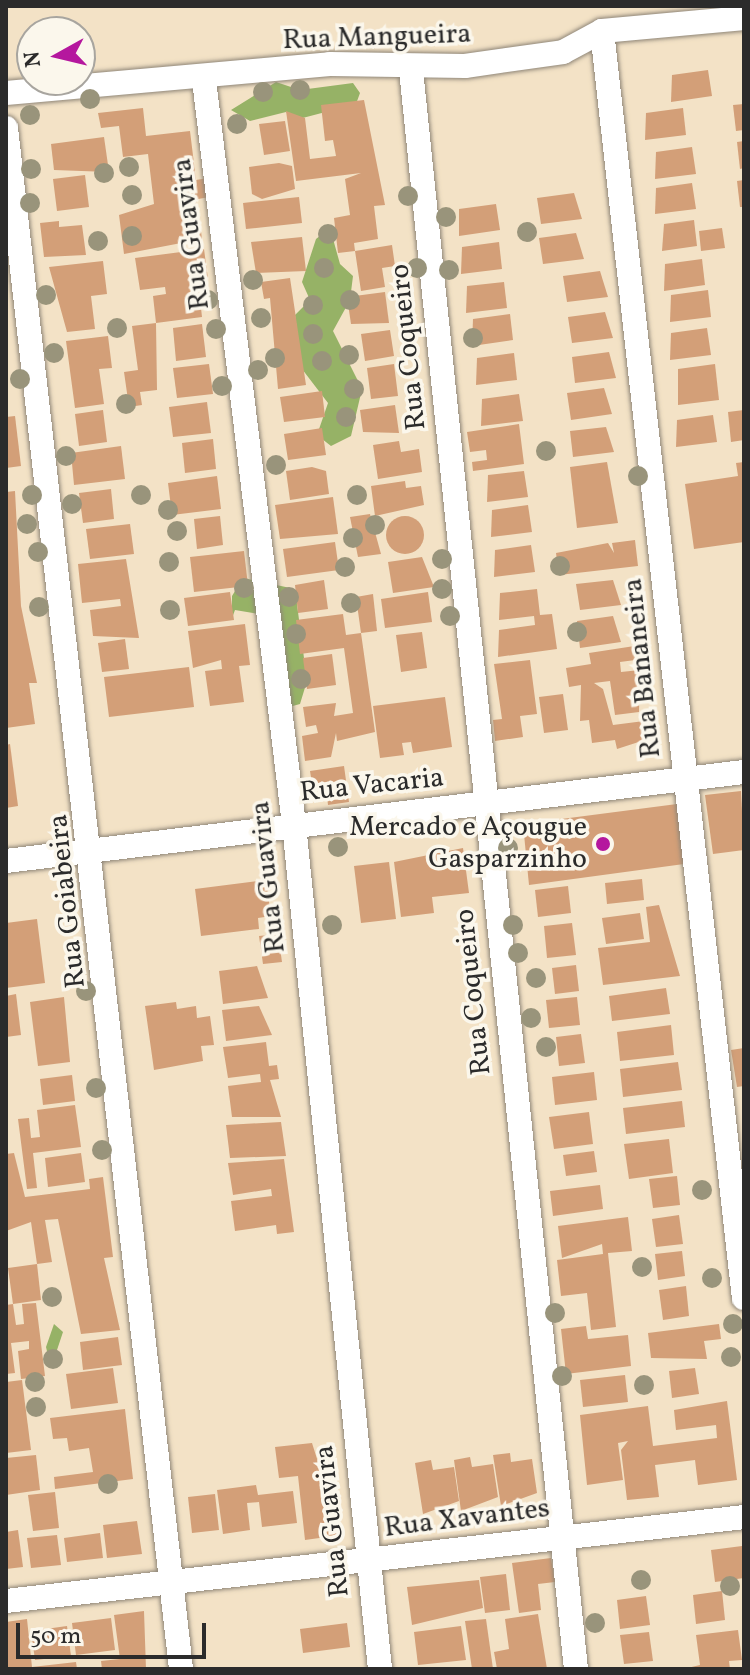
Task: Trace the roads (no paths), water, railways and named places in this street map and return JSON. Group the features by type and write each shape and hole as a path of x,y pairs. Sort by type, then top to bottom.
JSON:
{"street":[{"name":"Rua Mangueira","path":"6,93 204,80 330,64 411,70 532,59 602,31 744,18"},
{"name":"Rua Bananeira","path":"602,31 744,1298"},
{"name":"Rua Coqueiro","path":"411,70 560,1538 576,1669"},
{"name":"Rua Guavira","path":"204,80 294,825 380,1669"},
{"name":"Rua Goiabeira","path":"6,128 94,850 181,1669"},
{"name":"Rua Vacaria","path":"6,861 744,772"},
{"name":"Rua Xavantes","path":"6,1601 744,1517"}],"place":[{"name":"Mercado e Açougue Gasparzinho","path":"603,844"}]}
